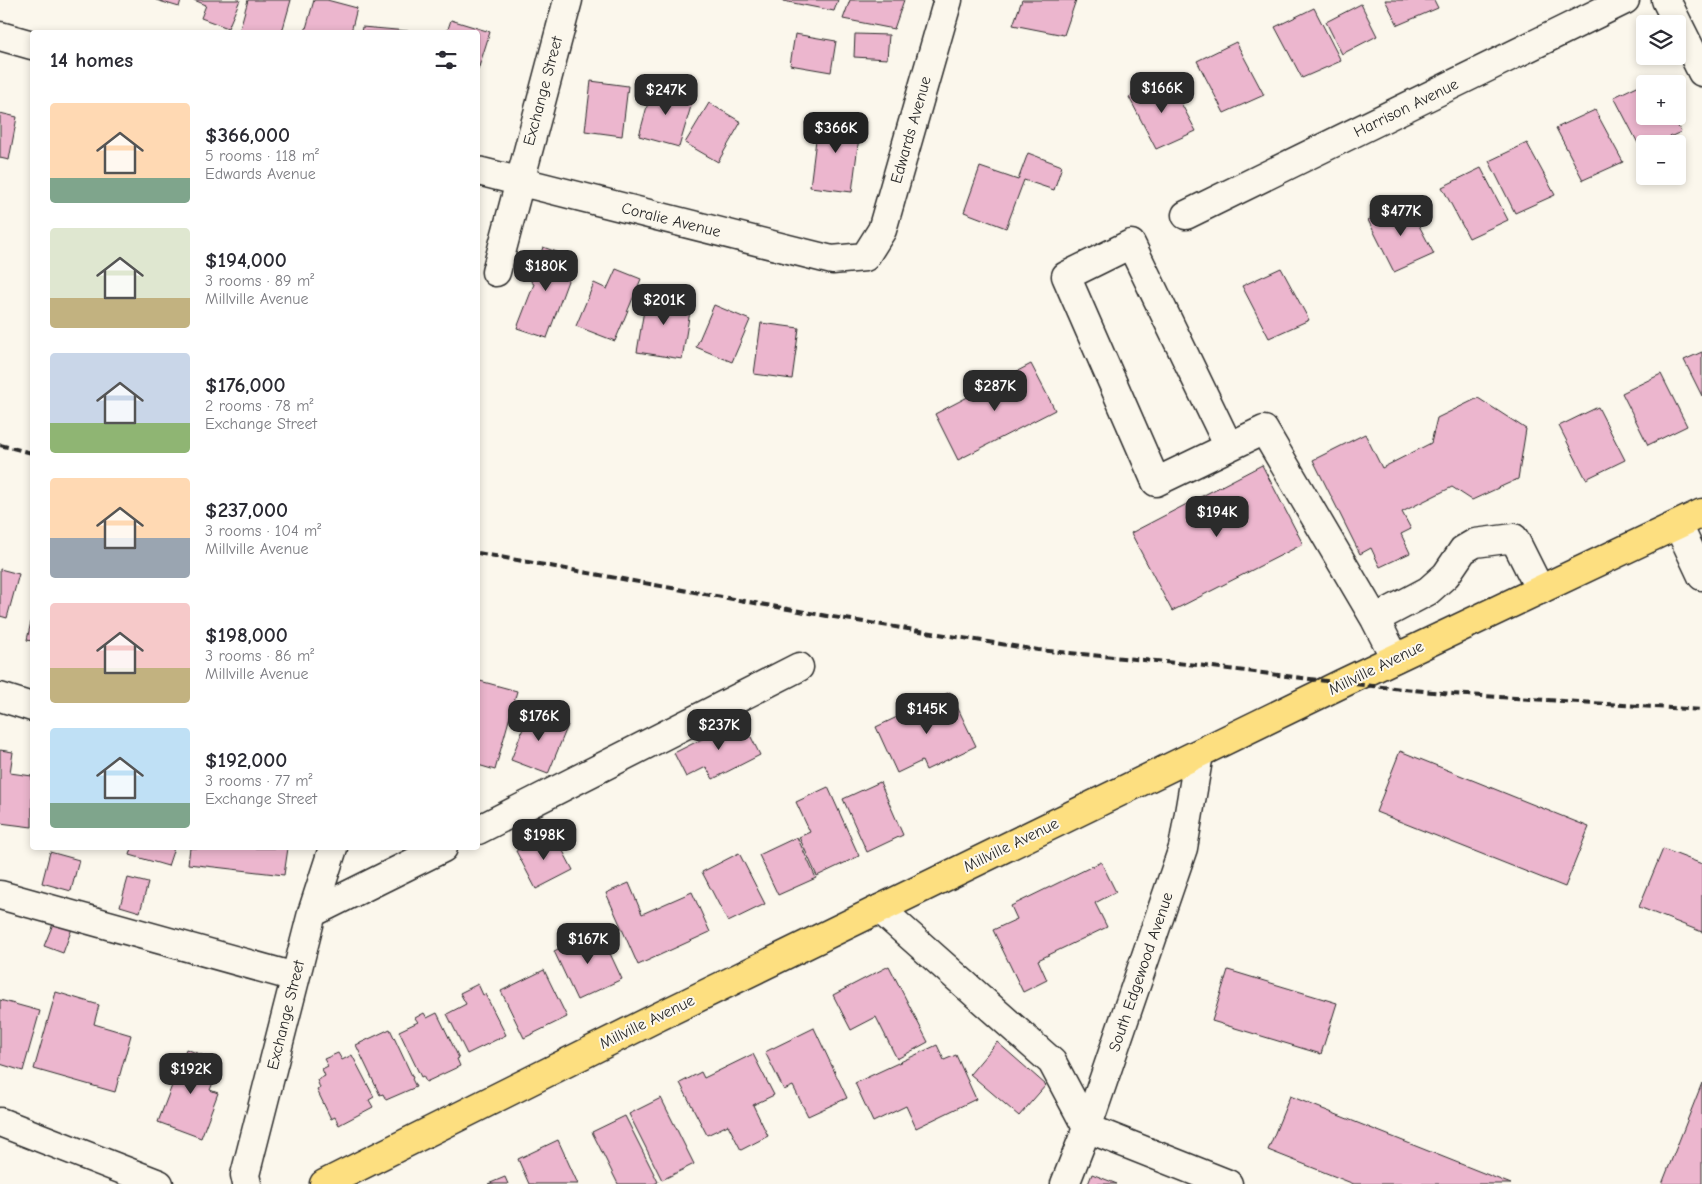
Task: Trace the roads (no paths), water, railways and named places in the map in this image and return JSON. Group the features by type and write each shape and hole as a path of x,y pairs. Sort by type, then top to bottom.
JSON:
{"main road":[{"name":"Millville Avenue","path":"324,1184 658,1017 1395,658 1702,513"}],"street":[{"name":"Exchange Street","path":"496,272 568,0"},
{"name":"Edwards Avenue","path":"865,257 882,230 948,0"},
{"name":"Harrison Avenue","path":"1186,215 1625,0"},
{"path":"1666,0 1702,72"},
{"path":"0,36 30,45"},
{"name":"Coralie Avenue","path":"480,172 519,183 832,260 865,257"},
{"path":"1229,447 1131,244 1066,276 1156,482 1229,447 1264,430 1395,658"},
{"path":"1678,525 1702,576"},
{"path":"1374,619 1428,591 1446,575 1463,550 1475,543 1514,538 1540,590"},
{"path":"480,829 799,667"},
{"path":"0,697 30,706"},
{"name":"South Edgewood Avenue","path":"1064,1184 1087,1128 1183,848 1199,754"},
{"name":"Exchange Street","path":"246,1184 245,1175 295,977 312,913 332,850"},
{"path":"312,913 439,850"},
{"path":"0,895 295,977"},
{"path":"880,909 1052,1062 1087,1128 1228,1184"},
{"path":"0,1122 159,1184"}],"railway":[{"path":"0,445 30,452"},
{"path":"480,553 827,616 1038,650 1197,665 1453,694 1702,710"}]}
